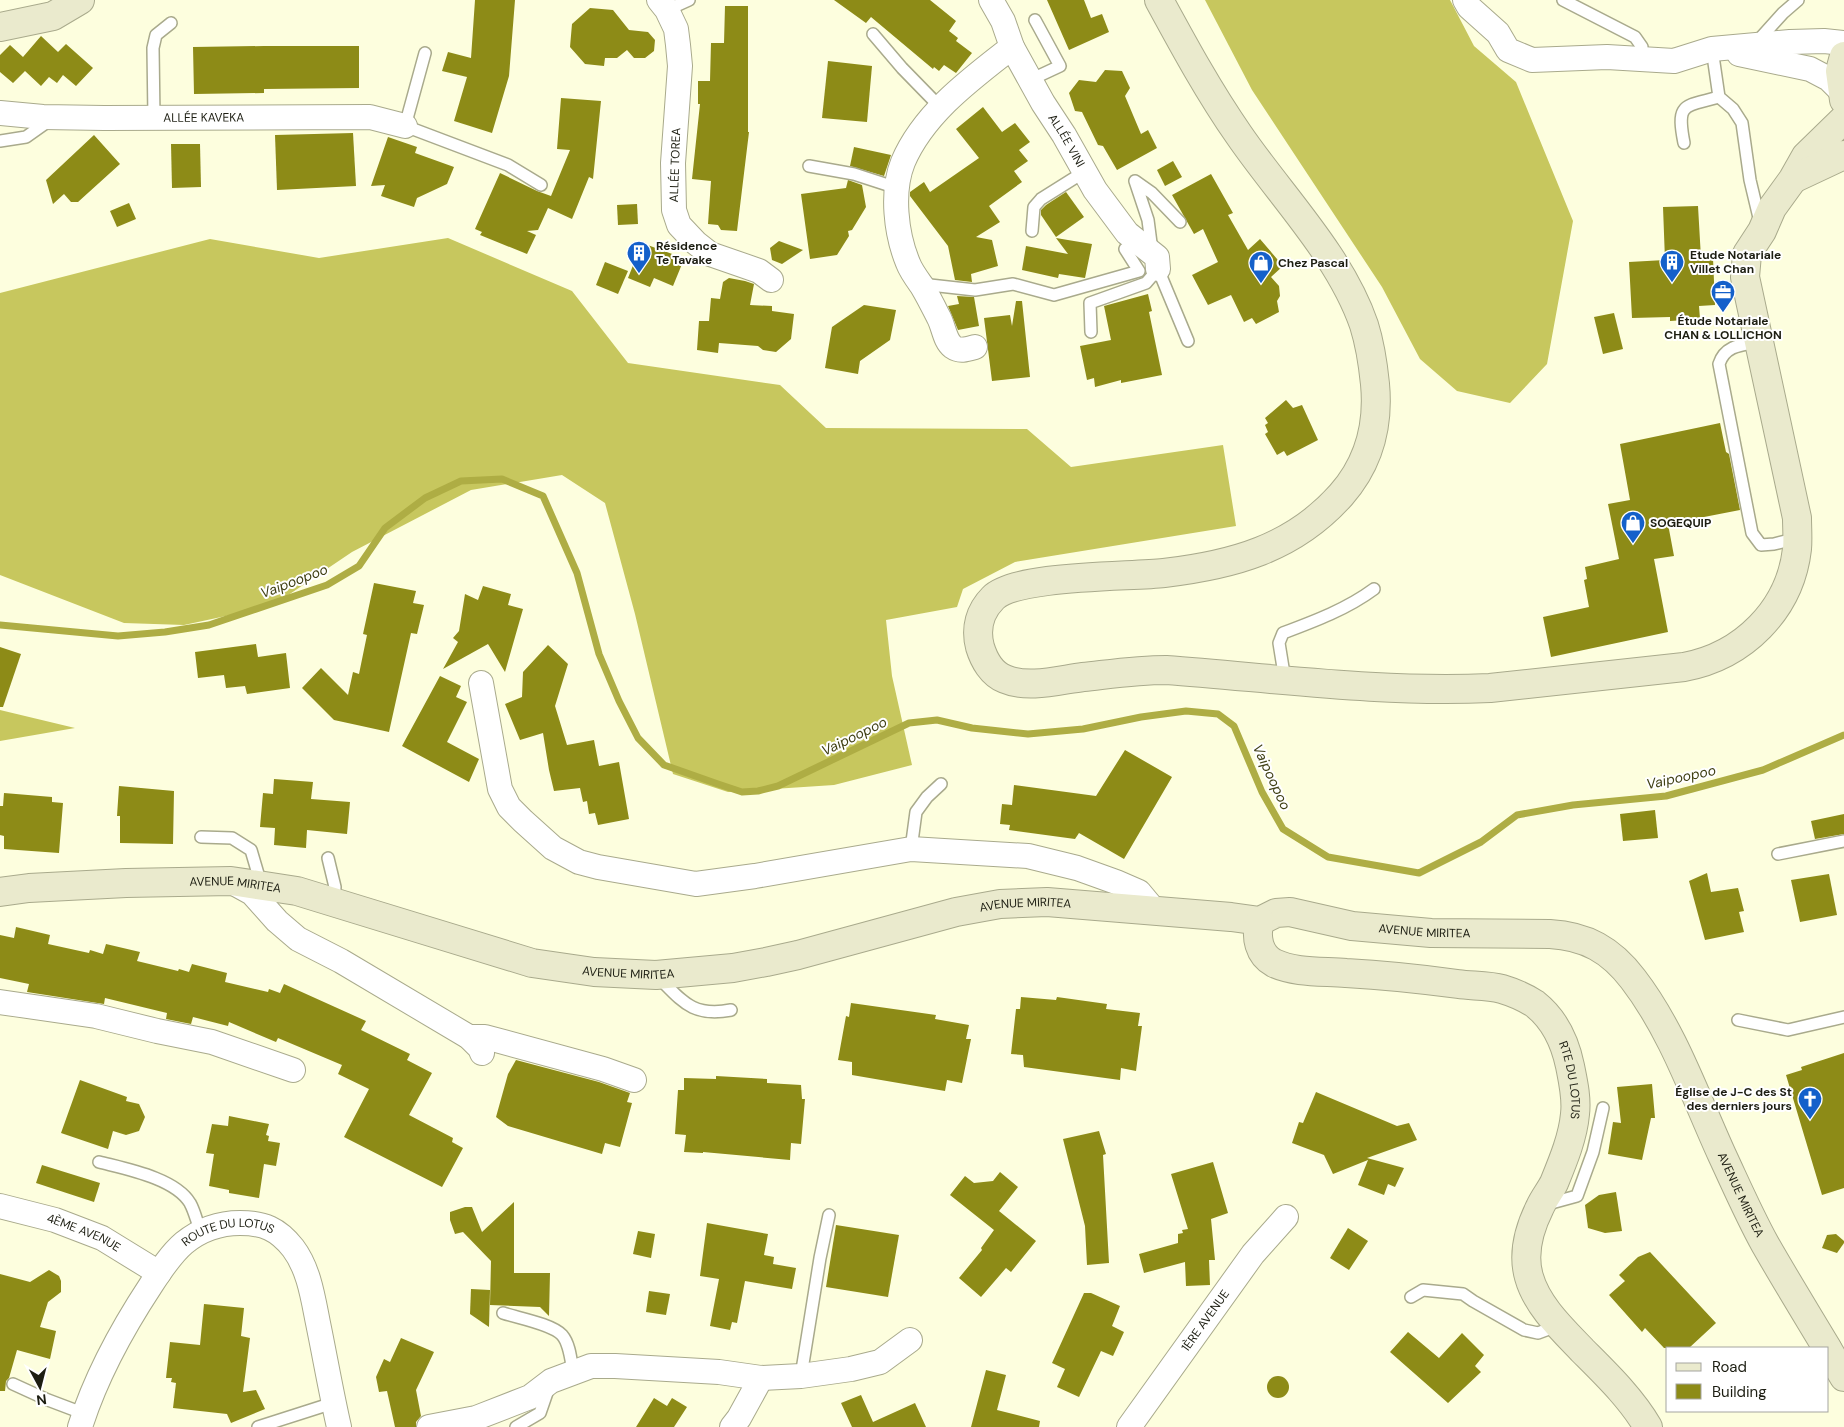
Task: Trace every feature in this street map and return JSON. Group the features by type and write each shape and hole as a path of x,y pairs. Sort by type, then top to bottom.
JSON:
{"main road":[{"path":"0,27 53,16 80,0"},
{"path":"1159,0 1210,91 1239,136 1333,262 1351,294 1363,323 1372,359 1376,400 1375,424 1371,442 1362,466 1334,503 1307,526 1273,547 1235,560 1187,570 1051,580 1011,587 998,593 983,609 979,622 978,639 982,654 991,669 1004,679 1025,683 1145,670 1391,688 1490,688 1701,664 1726,653 1751,637 1782,596 1795,558 1798,538 1797,518 1745,277 1747,254 1762,231 1772,208 1793,179 1806,156 1844,119"},
{"path":"1843,96 1840,71 1844,56"},
{"path":"1793,179 1844,155"},
{"name":"AVENUE MIRITEA","path":"0,892 29,888 126,883 231,881 297,892 334,902 532,963 594,972 656,975 733,968 766,962 956,912 1000,904 1047,902 1154,910 1260,921 1276,913 1290,912 1352,926 1386,929 1439,933 1564,934 1584,939 1602,949 1633,979 1669,1037 1720,1150 1765,1242 1826,1347"},
{"name":"RTE DU LOTUS","path":"1260,921 1258,937 1262,952 1273,962 1284,967 1501,989 1534,1004 1546,1014 1556,1027 1564,1044 1572,1076 1576,1112 1573,1130 1553,1185 1540,1206 1528,1239 1526,1256 1529,1276 1535,1293 1556,1321 1631,1402 1648,1427"},
{"name":"AVENUE MIRITEA","path":"1829,1352 1844,1377"}],"street":[{"name":"ALLÉE VINI","path":"991,0 1003,21 1012,47 1084,172 1110,212 1127,233 1155,261"},
{"path":"1465,0 1469,7 1498,33 1508,50 1532,60 1607,57 1674,61 1712,49 1790,42 1844,43"},
{"name":"ALLÉE TOREA","path":"663,5 676,29 680,66 673,163 674,210 679,225 696,243 710,254 759,271 771,280"},
{"path":"975,347 964,350 955,348 948,341 940,320 908,264 898,227 896,203 903,164 911,146 941,108 979,73 1012,47"},
{"path":"1712,49 1810,69 1829,79 1843,96"},
{"name":"ALLÉE KAVEKA","path":"0,113 54,117 370,117 405,126"},
{"path":"481,683 500,789 504,798 509,807 523,822 553,848 579,862 696,884 755,876 911,849 986,853 1036,858 1077,868 1139,892 1154,910"},
{"path":"231,881 252,893 277,921 298,939 349,966 476,1045 486,1037 634,1080"},
{"path":"0,1002 96,1016 212,1042 293,1070"},
{"name":"4ÈME AVENUE","path":"0,1206 55,1220 102,1238 159,1273"},
{"name":"1ÈRE AVENUE","path":"1129,1427 1253,1254 1286,1217"},
{"name":"ROUTE DU LOTUS","path":"83,1420 103,1368 139,1303 159,1273 182,1245 201,1232 214,1227 232,1223 249,1223 266,1226 281,1234 294,1249 303,1268 312,1292 339,1427"},
{"path":"429,1427 485,1414 530,1397 551,1381 591,1366 719,1372 761,1378 801,1376 851,1369 880,1362 910,1340"},
{"path":"732,1427 761,1378"}],"lane":[{"path":"663,5 689,0"},
{"path":"1563,0 1635,37 1642,47 1642,59"},
{"path":"1754,45 1783,13 1798,0"},
{"path":"1030,80 1060,66 1035,20"},
{"path":"154,118 153,48 156,35 171,23"},
{"path":"873,34 902,68 941,108"},
{"path":"1712,49 1719,97 1733,110 1742,123 1750,180 1762,231"},
{"path":"405,126 424,53"},
{"path":"1684,143 1680,126 1682,111 1686,106 1719,97"},
{"path":"0,141 26,137 54,117"},
{"name":"ALLÉE KAVEKA","path":"405,126 508,165 541,185"},
{"path":"809,166 854,174 898,188"},
{"path":"1032,231 1034,207 1048,195 1084,172"},
{"path":"1180,222 1152,193 1135,181 1148,220 1155,261 1188,341"},
{"path":"921,284 976,290 1013,284 1054,295 1139,271 1125,249"},
{"path":"1091,332 1090,303 1146,283 1155,261"},
{"path":"1759,342 1731,349 1722,355 1719,364 1750,524 1752,533 1761,544 1774,544 1798,538"},
{"path":"1285,680 1279,643 1284,633 1357,601 1374,589"},
{"path":"911,849 916,812 941,784"},
{"path":"202,837 232,838 251,850 261,886"},
{"path":"1778,854 1844,841"},
{"path":"328,858 335,887 334,902"},
{"path":"656,975 682,1001 697,1010 715,1013 731,1010"},
{"path":"1738,1020 1788,1030 1844,1017"},
{"path":"1540,1206 1577,1196 1593,1152 1603,1108"},
{"path":"99,1162 156,1179 178,1190 189,1203 201,1232"},
{"path":"801,1376 818,1268 829,1215"},
{"path":"1411,1297 1423,1290 1463,1294 1473,1302 1524,1330 1538,1334 1554,1327 1556,1321"},
{"path":"503,1314 557,1331 563,1336 568,1346 573,1372"},
{"path":"516,1427 540,1413 551,1381"},
{"path":"13,1384 48,1400 83,1420"},
{"path":"258,1427 334,1403"}],"shaded area":[{"path":"1205,0 1450,0 1474,46 1516,82 1573,221 1547,364 1510,403 1457,391 1420,359 1382,287 1252,90"},
{"path":"448,238 572,291 628,363 780,385 826,428 1027,429 1071,467 1223,445 1236,526 1015,562 963,589 957,607 886,620 892,676 912,765 834,785 728,792 673,774 635,614 605,503 562,475 471,490 352,552 272,606 184,625 124,623 0,575 0,293 210,239 319,258"},
{"path":"0,710 75,728 0,741"}],"building":[{"path":"475,0 515,0 509,76 492,133 454,121 467,77 442,71 448,52 471,58"},
{"path":"834,0 930,0 956,21 949,31 958,38 956,41 972,53 956,73 944,65 939,71 934,67 933,69 871,17 866,23"},
{"path":"1047,0 1084,0 1091,18 1102,14 1109,32 1069,50"},
{"path":"725,6 748,6 749,132 737,231 721,230 718,225 708,224 711,181 692,179 700,104 698,104 698,81 710,81 711,43 724,43"},
{"path":"590,8 613,10 629,30 648,32 655,40 654,51 645,58 634,58 627,50 617,58 605,58 604,66 585,64 570,47 572,24"},
{"path":"41,36 58,52 66,44 93,68 76,86 63,75 57,83 49,77 41,86 25,71 13,83 0,72 0,55 10,45 23,57"},
{"path":"359,46 359,88 264,89 264,93 194,94 193,47"},
{"path":"828,61 872,66 867,122 822,118"},
{"path":"1105,70 1122,71 1130,88 1125,96 1141,134 1148,130 1157,148 1117,170 1103,146 1098,145 1082,112 1075,111 1069,93 1079,80 1096,82"},
{"path":"561,98 601,101 593,179 589,177 572,219 548,208 538,230 527,231 536,235 527,254 480,235 482,232 475,229 500,173 551,196 570,150 557,149"},
{"path":"983,107 1002,132 1015,123 1030,142 1019,150 1028,161 1014,171 1022,182 989,206 1000,222 976,237 992,240 998,266 971,274 972,282 955,280 948,246 910,196 910,192 924,182 930,192 979,158 956,129"},
{"path":"353,133 356,186 277,190 275,135"},
{"path":"94,135 120,164 78,202 71,202 64,194 53,204 46,180"},
{"path":"388,137 417,147 415,153 454,167 447,184 417,198 414,207 381,196 385,185 371,186"},
{"path":"171,144 200,144 201,187 172,188"},
{"path":"854,147 891,155 884,176 850,166"},
{"path":"1173,161 1182,177 1165,186 1157,170"},
{"path":"1211,174 1233,213 1228,215 1248,250 1260,239 1283,266 1271,277 1279,286 1280,296 1277,301 1279,312 1256,324 1252,318 1244,322 1231,295 1208,305 1192,275 1218,262 1203,229 1194,234 1172,195"},
{"path":"848,180 862,185 866,207 852,230 848,231 849,236 837,255 810,259 801,194 846,188"},
{"path":"1066,192 1084,217 1056,237 1041,215 1041,210"},
{"path":"129,203 136,219 117,227 110,211"},
{"path":"637,204 638,224 618,225 617,205"},
{"name":"Etude Notariale Villet Chan","path":"1698,206 1701,258 1713,258 1715,305 1699,306 1700,319 1670,321 1670,317 1632,318 1629,262 1665,260 1663,207"},
{"path":"1056,238 1092,244 1085,278 1059,274 1058,278 1022,270 1026,246 1068,254"},
{"path":"779,241 803,250 782,264 772,260 770,248"},
{"name":"Résidence Te Tavake","path":"642,243 675,255 673,259 682,264 673,286 654,278 650,287 628,278"},
{"path":"605,262 628,271 618,294 596,285"},
{"path":"729,278 754,284 750,305 772,306 772,311 794,314 791,339 776,352 763,350 758,346 719,343 718,353 697,350 699,321 709,321 711,298 720,299 723,282"},
{"path":"1148,294 1152,311 1149,312 1162,375 1121,383 1121,380 1095,387 1094,378 1087,380 1080,346 1111,340 1104,306"},
{"path":"957,296 974,297 979,326 958,330 948,306 959,304"},
{"path":"1016,301 1022,301 1030,377 992,381 984,318 1010,315 1012,326"},
{"path":"864,305 896,310 890,340 860,361 858,374 825,368 832,327"},
{"path":"1614,313 1623,349 1603,354 1594,317"},
{"path":"1286,400 1293,408 1302,405 1318,440 1287,456 1284,451 1277,455 1265,434 1268,432 1265,425 1268,423 1265,418"},
{"name":"SOGEQUIP","path":"1720,423 1726,452 1729,454 1740,510 1668,524 1674,556 1654,559 1668,632 1551,657 1543,617 1589,607 1584,580 1587,579 1585,567 1619,559 1608,504 1630,500 1620,444"},
{"path":"374,583 416,591 413,603 424,605 417,634 411,633 389,732 334,720 302,688 321,668 348,695 353,672 359,674 367,635 363,634"},
{"path":"483,586 511,594 508,605 523,609 505,672 488,644 443,669 458,642 453,638 459,631 465,594 478,600"},
{"path":"256,644 258,657 286,653 290,688 247,694 245,686 226,688 224,675 198,678 195,652"},
{"path":"548,645 568,664 555,706 567,745 594,740 599,766 619,762 629,819 598,825 595,813 589,814 587,801 583,802 580,788 554,791 543,733 520,740 505,704 522,697 523,672"},
{"path":"0,647 21,654 3,707 0,707"},
{"path":"440,676 461,686 456,697 467,702 447,742 479,759 469,782 402,746"},
{"path":"1125,750 1172,777 1124,859 1079,833 1075,839 1009,830 1010,825 1000,824 1002,804 1012,805 1014,785 1096,796"},
{"path":"274,779 313,782 311,799 350,802 347,834 307,830 306,848 274,845 275,828 260,827 263,793 273,794"},
{"path":"119,786 174,791 173,844 120,843 120,816 117,816"},
{"path":"4,793 52,797 52,802 63,803 59,853 4,849 4,836 0,835 0,806 3,806"},
{"path":"1655,810 1658,838 1623,841 1620,814"},
{"path":"1844,814 1844,834 1815,839 1811,821"},
{"path":"1707,873 1711,892 1738,888 1744,911 1739,912 1744,932 1705,940 1689,881"},
{"path":"1829,874 1837,915 1800,922 1791,880"},
{"path":"16,927 50,935 48,944 89,953 90,950 103,954 106,944 140,952 137,961 189,972 192,964 227,973 225,982 268,992 269,989 280,993 284,984 366,1021 361,1030 410,1054 407,1060 432,1073 409,1115 453,1138 452,1142 463,1148 442,1187 344,1137 369,1089 338,1074 342,1065 278,1038 276,1042 229,1022 228,1026 193,1017 191,1024 166,1019 167,1013 105,998 104,1004 27,992 29,984 0,978 0,935 14,938"},
{"path":"1021,997 1056,1000 1057,997 1107,1004 1106,1009 1140,1013 1138,1026 1142,1026 1136,1071 1121,1068 1120,1080 1024,1067 1023,1055 1011,1054 1016,1009 1020,1009"},
{"path":"851,1003 936,1015 935,1019 969,1025 966,1039 971,1039 962,1083 947,1080 945,1091 852,1075 852,1062 838,1060 846,1016 849,1017"},
{"name":"Église de J-C des St des derniers jours","path":"1844,1053 1844,1188 1822,1195 1786,1075 1802,1070 1801,1067"},
{"path":"516,1060 599,1082 630,1093 627,1102 632,1103 620,1147 605,1143 602,1154 508,1126 496,1117 508,1074"},
{"path":"716,1076 767,1079 767,1083 801,1085 802,1099 805,1099 801,1144 791,1143 790,1160 684,1152 686,1135 675,1134 678,1090 684,1090 684,1078 716,1079"},
{"path":"80,1080 127,1097 126,1101 139,1104 145,1117 139,1131 126,1135 113,1131 108,1149 61,1133"},
{"path":"1652,1084 1655,1118 1651,1118 1642,1160 1608,1154 1613,1122 1621,1123 1617,1087"},
{"path":"1316,1092 1397,1126 1409,1123 1417,1140 1367,1158 1404,1168 1395,1187 1388,1184 1384,1195 1358,1185 1368,1160 1333,1174 1324,1155 1292,1143 1299,1122 1303,1123"},
{"path":"229,1116 269,1124 266,1135 269,1136 268,1141 280,1143 276,1166 264,1164 259,1198 229,1193 229,1190 209,1186 214,1154 206,1153 212,1124 228,1126"},
{"path":"1099,1131 1106,1154 1103,1155 1109,1263 1087,1265 1085,1226 1063,1139"},
{"path":"1213,1162 1228,1213 1211,1219 1215,1260 1209,1260 1210,1285 1186,1286 1185,1262 1144,1273 1139,1254 1178,1243 1178,1234 1183,1233 1182,1230 1188,1229 1171,1174"},
{"path":"42,1165 100,1183 94,1202 36,1183"},
{"path":"1000,1172 1018,1187 999,1211 1036,1241 1011,1272 1006,1268 981,1297 959,1278 982,1250 981,1248 994,1230 950,1195 965,1176 974,1183 993,1181"},
{"path":"1616,1192 1622,1231 1605,1233 1588,1228 1585,1205 1599,1195"},
{"path":"514,1202 514,1273 550,1273 549,1316 540,1307 490,1305 491,1261 463,1232 455,1234 450,1220 450,1212 465,1207 472,1207 482,1232"},
{"path":"707,1223 768,1234 764,1255 774,1257 773,1264 796,1268 792,1289 745,1281 737,1323 732,1322 730,1330 710,1326 719,1279 700,1276"},
{"path":"836,1225 899,1235 888,1297 826,1287"},
{"path":"1348,1228 1368,1241 1349,1270 1330,1258"},
{"path":"638,1231 655,1234 651,1258 633,1254"},
{"path":"1836,1234 1844,1241 1837,1253 1822,1248 1827,1235"},
{"path":"1650,1252 1716,1323 1690,1347 1664,1348 1645,1328 1642,1332 1609,1295 1625,1281 1619,1275 1638,1257"},
{"path":"49,1270 59,1276 61,1281 61,1292 48,1302 40,1327 56,1331 50,1359 17,1350 9,1378 6,1381 5,1391 0,1391 0,1274 30,1282"},
{"path":"471,1289 490,1290 489,1327 470,1314"},
{"path":"649,1291 670,1294 666,1315 646,1312"},
{"path":"1084,1293 1091,1293 1120,1306 1112,1326 1124,1332 1113,1356 1101,1351 1079,1397 1057,1387 1065,1369 1052,1363"},
{"path":"204,1304 244,1308 241,1336 250,1338 243,1392 256,1390 265,1409 231,1423 227,1414 173,1408 176,1383 171,1382 172,1378 166,1378 170,1342 200,1345"},
{"path":"1408,1332 1439,1358 1462,1333 1484,1355 1475,1366 1481,1372 1448,1403 1390,1352"},
{"path":"401,1338 434,1352 416,1390 421,1416 416,1422 416,1427 395,1427 387,1391 379,1392 376,1377 384,1359 390,1362"},
{"path":"986,1370 1006,1375 997,1410 1040,1421 1039,1427 971,1427"},
{"path":"1274,1376 1282,1376 1289,1383 1289,1391 1282,1398 1274,1398 1267,1391 1267,1383"},
{"path":"861,1395 873,1422 915,1403 926,1427 852,1427 841,1403"},
{"path":"654,1398 667,1406 672,1398 687,1407 674,1427 636,1427"}],"waterway":[{"name":"Vaipoopoo","path":"0,625 118,636 165,632 209,625 327,585 359,566 385,528 425,498 461,481 502,479 543,496 577,573 599,654 619,701 638,738 664,765 742,792 758,791 778,786 909,723 937,720 972,728 1028,734 1083,729 1141,717 1186,711 1218,714 1234,726 1262,792 1283,829 1328,857 1419,873 1481,842 1517,815 1573,805 1666,796 1763,770 1844,735"}],"place":[{"name":"Résidence Te Tavake","path":"639,274"},
{"name":"Etude Notariale Villet Chan","path":"1672,283"},
{"name":"Chez Pascal","path":"1261,284"},
{"name":"Étude Notariale CHAN & LOLLICHON","path":"1723,313"},
{"name":"SOGEQUIP","path":"1633,544"},
{"name":"Église de J-C des St des derniers jours","path":"1810,1120"}]}
